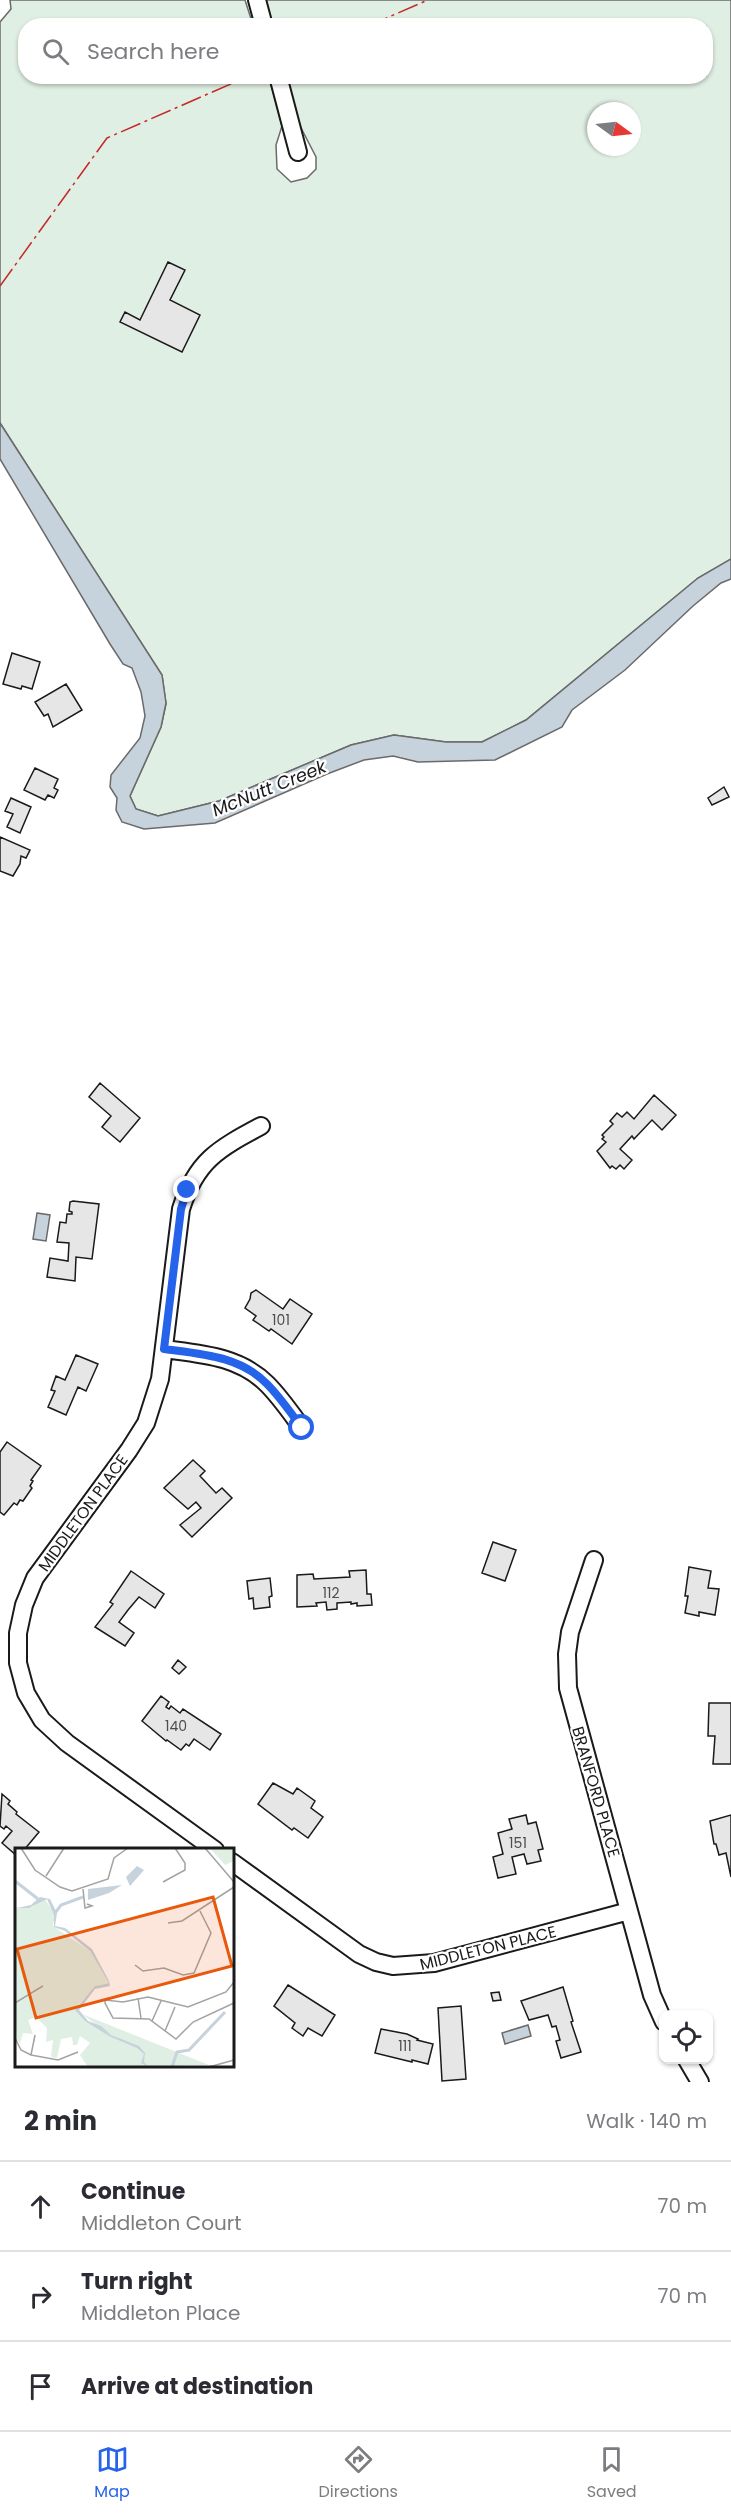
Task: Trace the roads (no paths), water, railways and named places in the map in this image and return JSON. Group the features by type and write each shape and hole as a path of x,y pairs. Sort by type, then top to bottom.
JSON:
{"street":[{"path":"257,0 262,18"},
{"path":"280,84 298,152"},
{"name":"MIDDLETON PLACE","path":"212,1848 67,1743 42,1720 26,1693 18,1663 18,1633 24,1605 35,1578 129,1450 146,1423 160,1380 181,1209 187,1190 206,1160 221,1147 261,1126"},
{"path":"164,1349 210,1355 246,1368 268,1385 302,1428"},
{"name":"BRANFORD PLACE","path":"594,1560 570,1632 567,1654 568,1688 652,1995 659,2012"},
{"name":"MIDDLETON PLACE","path":"234,1863 359,1954 376,1962 393,1966 434,1963 629,1911"},
{"path":"689,2064 700,2082"}],"water":[{"name":"McNutt Creek","path":"0,423 162,675 166,703 161,727 130,796 136,809 158,816 219,801 351,745 394,735 446,742 482,742 526,720 698,578 731,559 731,579 721,583 693,606 625,670 572,710 562,727 495,760 418,762 393,756 364,760 215,823 144,829 122,822 116,810 117,798 110,787 111,775 140,738 145,716 141,692 132,668 123,664 110,644 0,459"},
{"path":"37,1213 50,1215 46,1241 33,1239"},
{"path":"528,2025 531,2036 505,2044 502,2033"}]}
